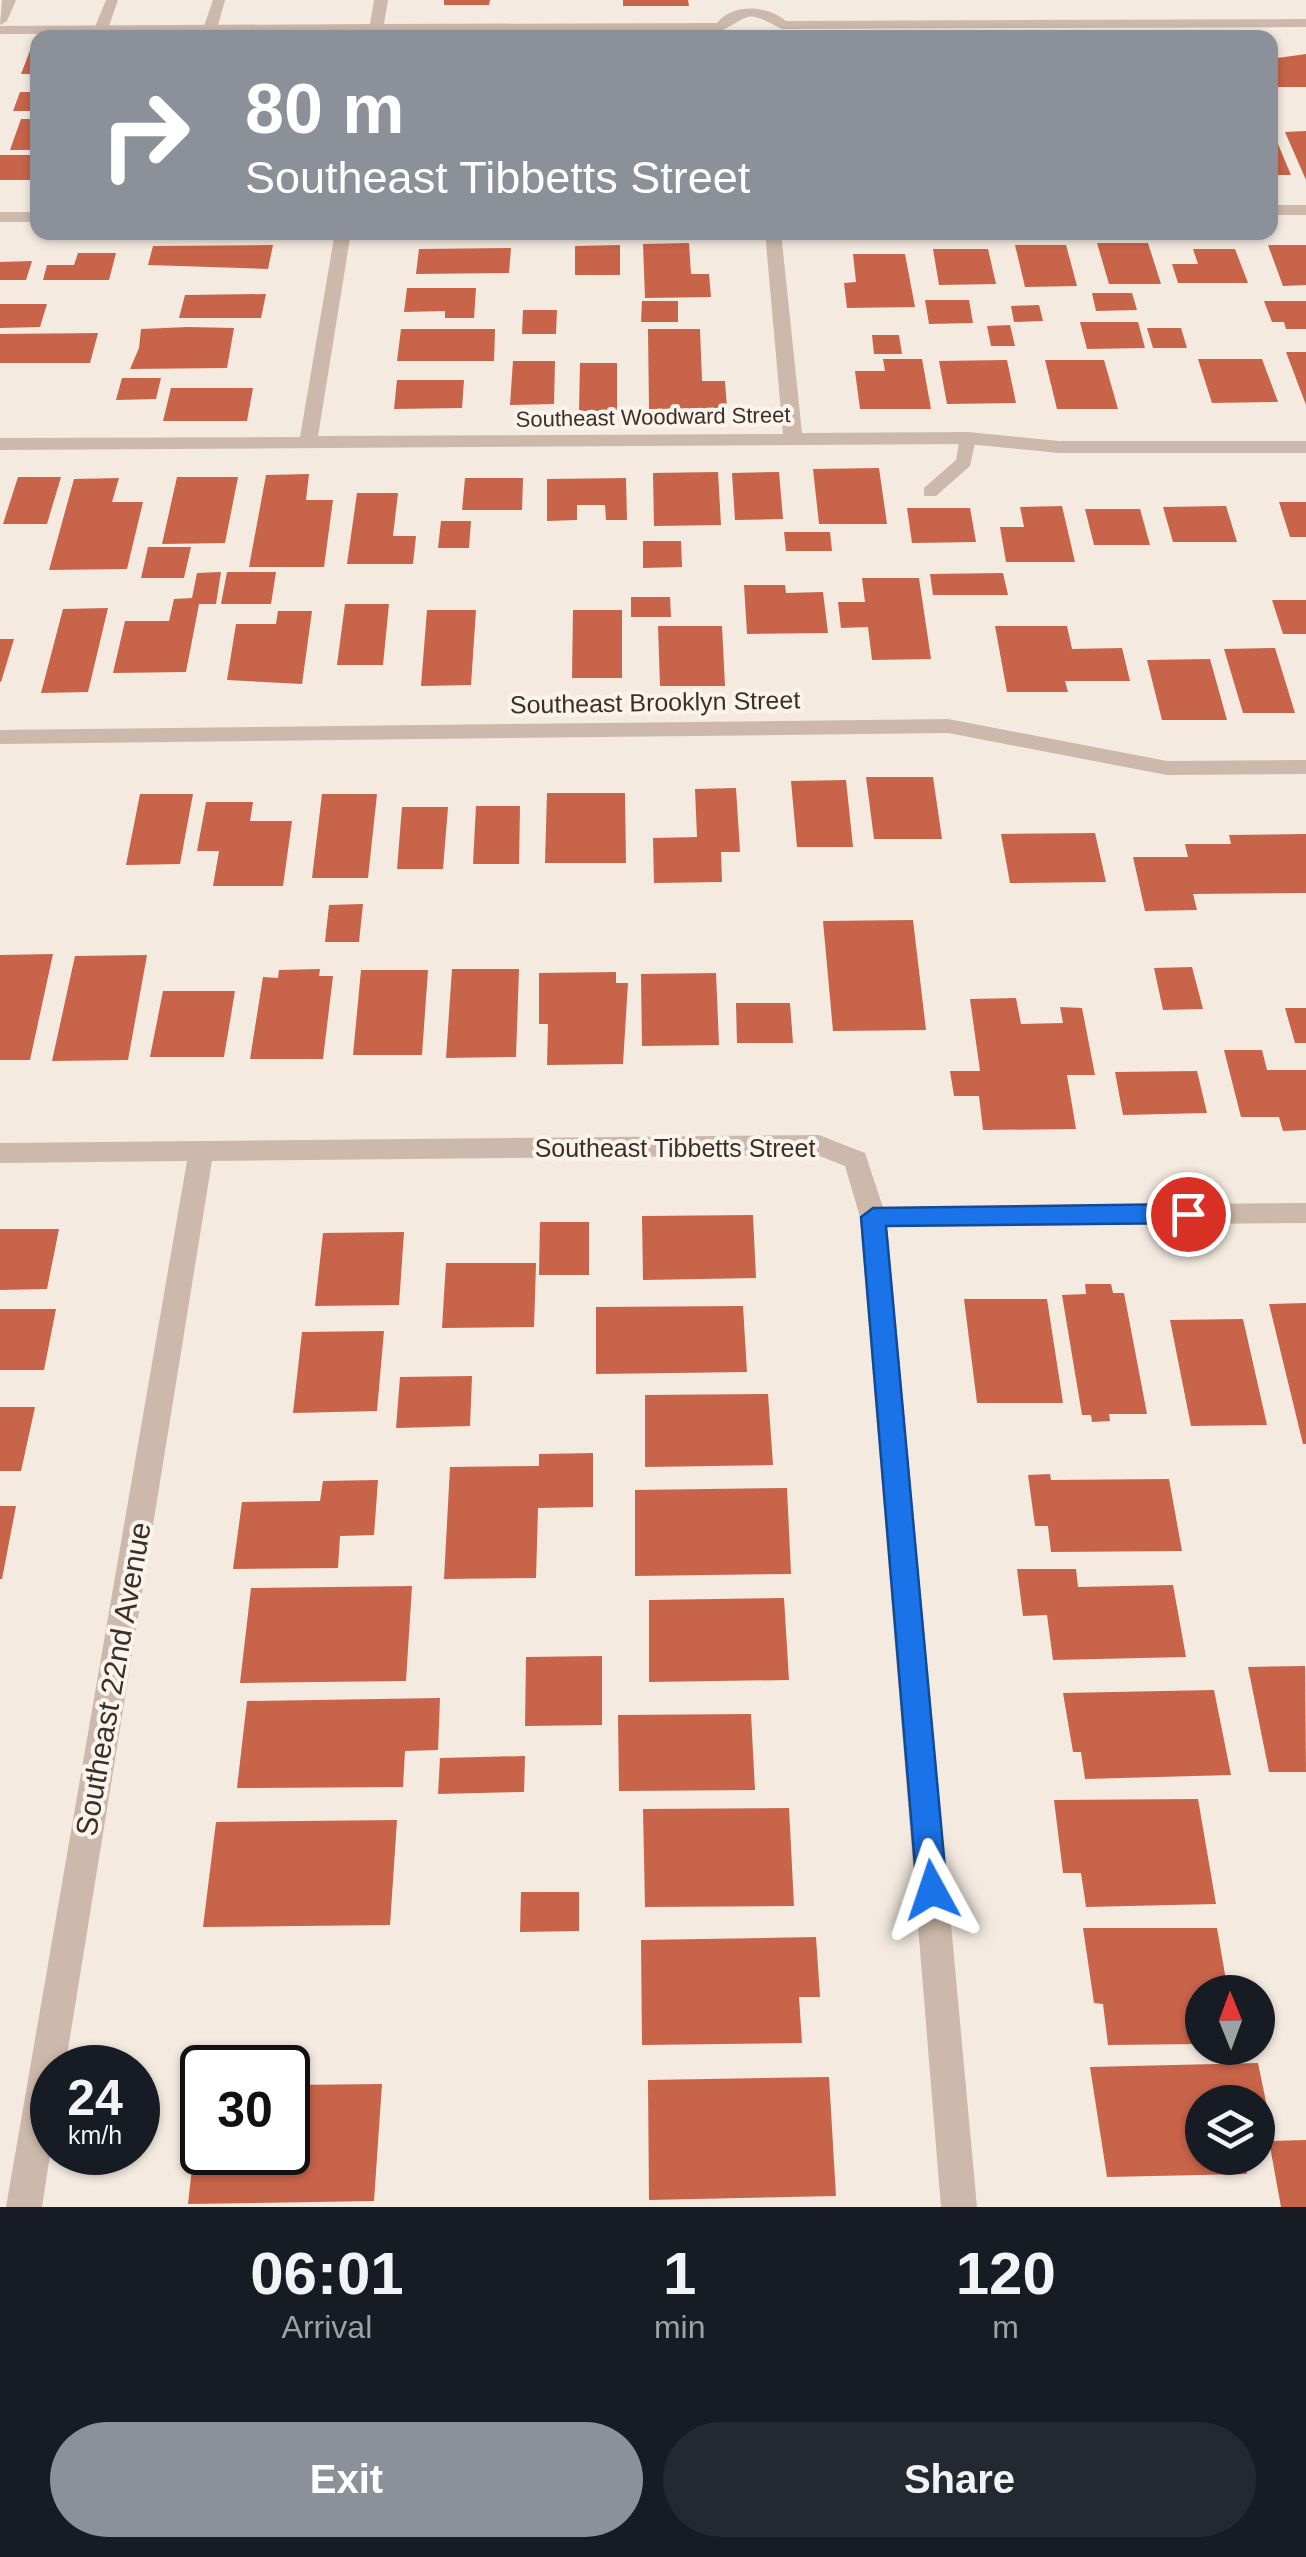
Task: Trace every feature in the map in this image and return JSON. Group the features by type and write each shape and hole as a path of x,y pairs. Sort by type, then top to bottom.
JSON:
{"street":[{"path":"0,21 8,0"},
{"path":"377,30 382,0"},
{"path":"721,26 729,16 751,6 775,18 777,30 1306,24"},
{"path":"524,30 721,26 726,30"},
{"path":"0,30 252,30"},
{"path":"1278,210 1306,210"},
{"path":"0,217 30,216"},
{"path":"308,443 342,240"},
{"path":"774,240 794,438"},
{"name":"Southeast Woodward Street","path":"0,444 968,438 1059,447 1306,446"},
{"name":"Southeast Brooklyn Street","path":"0,737 948,726 1167,768 1306,767"},
{"name":"Southeast Tibbetts Street","path":"0,1153 819,1145 856,1160 873,1217"},
{"name":"Southeast 22nd Avenue","path":"24,2207 201,1152"},
{"path":"959,2207 873,1217 1306,1212"}],"lane":[{"path":"102,29 112,0"},
{"path":"210,29 219,0"},
{"path":"930,492 964,462 968,438"}],"building":[{"path":"444,0 490,0 489,5 444,5"},
{"path":"623,0 688,0 689,6 623,6"},
{"path":"30,51 30,74 21,74"},
{"path":"1306,54 1306,87 1278,87 1278,58"},
{"path":"20,92 30,92 30,111 13,111"},
{"path":"21,119 30,119 30,150 10,150"},
{"path":"1306,131 1306,180 1285,132"},
{"path":"1278,144 1291,175 1278,175"},
{"path":"0,155 30,155 30,180 0,180"},
{"path":"689,243 691,274 709,274 711,297 645,298 643,244"},
{"path":"1097,243 1148,243 1161,284 1109,284"},
{"path":"273,245 268,269 148,265 153,246"},
{"path":"620,245 620,275 575,275 575,246"},
{"path":"1015,245 1066,245 1077,286 1025,287"},
{"path":"1268,245 1306,245 1306,285 1283,286"},
{"path":"511,248 509,273 416,274 419,249"},
{"path":"933,249 988,249 996,284 939,285"},
{"path":"1193,249 1235,249 1248,283 1178,283 1172,264 1198,264"},
{"path":"78,253 116,253 109,280 43,280 47,265 74,265"},
{"path":"853,254 905,254 915,307 847,308 844,283 856,282"},
{"path":"32,261 26,280 0,280 0,262"},
{"path":"407,288 476,288 474,318 445,318 445,311 404,312"},
{"path":"1092,293 1132,293 1137,310 1096,311"},
{"path":"266,294 261,318 179,318 185,295"},
{"path":"925,300 969,300 973,323 929,324"},
{"path":"642,301 678,301 678,322 641,322"},
{"path":"1264,301 1306,301 1306,329 1286,329 1284,322 1272,322"},
{"path":"0,304 47,304 40,327 0,328"},
{"path":"1039,305 1043,321 1014,322 1011,306"},
{"path":"523,310 557,310 556,334 522,334"},
{"path":"1080,322 1138,322 1145,348 1087,349"},
{"path":"1010,325 1015,346 991,346 987,326"},
{"path":"234,328 227,368 130,369 139,348 141,329"},
{"path":"1147,328 1181,328 1187,348 1153,348"},
{"path":"401,329 495,329 494,361 397,361"},
{"path":"648,329 700,329 702,381 725,381 727,408 649,409"},
{"path":"98,333 90,363 0,363 0,334"},
{"path":"872,335 899,335 902,354 874,354"},
{"path":"1286,352 1306,352 1306,405"},
{"path":"883,359 922,359 931,409 860,409 855,371 885,371"},
{"path":"1198,359 1262,359 1278,402 1212,403"},
{"path":"1007,360 1016,403 947,404 939,361"},
{"path":"1045,360 1104,360 1118,409 1057,409"},
{"path":"513,361 555,361 554,404 510,405"},
{"path":"580,363 617,363 617,411 579,411"},
{"path":"122,378 161,378 156,399 116,400"},
{"path":"397,380 464,380 462,408 394,409"},
{"path":"171,388 253,388 247,421 163,421"},
{"path":"879,468 887,524 819,524 813,469"},
{"path":"718,472 721,525 654,526 653,473"},
{"path":"779,472 783,519 735,520 732,473"},
{"path":"309,474 306,500 333,500 324,567 249,567 266,475"},
{"path":"18,477 61,477 47,524 3,524"},
{"path":"177,477 238,477 225,543 162,544"},
{"path":"119,478 112,502 143,502 127,569 49,570 74,479"},
{"path":"465,478 523,478 522,510 462,510"},
{"path":"626,478 627,520 606,520 605,505 577,505 577,520 547,521 547,479"},
{"path":"357,493 398,493 393,536 416,536 413,564 347,564"},
{"path":"1279,502 1306,502 1306,537 1290,537"},
{"path":"1062,506 1075,562 1006,562 1000,527 1024,527 1020,507"},
{"path":"1226,506 1237,542 1173,542 1163,507"},
{"path":"907,508 970,508 976,542 912,543"},
{"path":"1085,509 1140,509 1150,545 1094,545"},
{"path":"441,521 471,521 469,548 438,548"},
{"path":"784,532 830,532 832,551 786,551"},
{"path":"643,541 681,541 682,567 643,568"},
{"path":"148,547 191,547 184,578 141,578"},
{"path":"221,572 216,604 199,604 186,672 113,673 125,621 169,621 174,599 192,598 197,573"},
{"path":"227,572 276,572 271,604 221,604"},
{"path":"1003,573 1008,595 933,595 930,574"},
{"path":"862,578 919,578 931,659 872,660 868,627 841,628 838,602 865,602"},
{"path":"744,585 785,585 786,593 823,592 828,633 747,634"},
{"path":"631,597 670,597 671,617 631,617"},
{"path":"1272,600 1306,600 1306,634 1283,634"},
{"path":"345,604 389,604 383,665 337,665"},
{"path":"108,608 88,692 41,693 63,609"},
{"path":"427,610 476,610 471,685 421,686"},
{"path":"573,610 622,610 622,678 572,678"},
{"path":"278,611 312,611 302,684 227,680 236,624 276,624"},
{"path":"658,626 722,626 725,686 660,686"},
{"path":"995,626 1067,626 1072,649 1122,648 1130,681 1065,681 1068,692 1007,692"},
{"path":"0,639 14,639 1,682 0,682"},
{"path":"1275,648 1295,713 1243,713 1224,649"},
{"path":"1210,659 1227,720 1162,720 1147,660"},
{"path":"866,777 933,777 942,839 874,839"},
{"path":"846,780 853,847 797,847 791,781"},
{"path":"736,788 740,852 721,852 722,882 654,883 653,838 697,837 695,789"},
{"path":"547,793 625,793 626,863 545,863"},
{"path":"140,794 193,794 180,864 126,865"},
{"path":"322,794 377,794 368,878 312,878"},
{"path":"206,802 253,802 250,821 292,821 283,886 213,886 219,851 197,851"},
{"path":"476,806 520,806 519,864 473,864"},
{"path":"402,807 448,807 443,869 397,869"},
{"path":"1095,833 1106,882 1010,883 1001,834"},
{"path":"1306,834 1306,893 1193,894 1197,910 1145,911 1133,857 1188,857 1185,844 1231,844 1229,835"},
{"path":"363,904 359,942 325,942 329,905"},
{"path":"913,920 926,1030 833,1031 823,921"},
{"path":"53,954 30,1060 0,1060 0,955"},
{"path":"147,955 128,1060 52,1061 75,956"},
{"path":"1192,967 1203,1009 1163,1010 1154,968"},
{"path":"320,969 319,976 333,976 323,1059 250,1059 263,977 278,978 279,970"},
{"path":"452,969 519,969 516,1057 446,1058"},
{"path":"361,970 428,970 422,1055 353,1055"},
{"path":"616,972 616,983 628,983 623,1064 547,1065 548,1024 539,1024 539,973"},
{"path":"716,973 719,1045 642,1046 641,974"},
{"path":"163,991 235,991 224,1057 150,1057"},
{"path":"1016,998 1021,1024 1063,1023 1060,1007 1082,1008 1095,1075 1067,1075 1076,1129 983,1130 979,1096 954,1096 950,1071 980,1071 970,999"},
{"path":"736,1003 790,1003 793,1043 737,1043"},
{"path":"1285,1008 1306,1008 1306,1043 1295,1043"},
{"path":"1224,1050 1262,1050 1267,1070 1306,1070 1306,1130 1283,1131 1279,1117 1241,1117"},
{"path":"1197,1071 1207,1113 1123,1115 1115,1072"},
{"path":"753,1215 756,1278 643,1280 642,1216"},
{"path":"540,1222 589,1222 589,1275 539,1275"},
{"path":"0,1229 59,1229 47,1289 0,1290"},
{"path":"404,1232 399,1305 315,1306 323,1233"},
{"path":"446,1263 536,1263 534,1327 442,1328"},
{"path":"1085,1284 1111,1284 1113,1293 1124,1293 1147,1414 1109,1414 1110,1421 1092,1422 1091,1415 1082,1415 1062,1295 1086,1294"},
{"path":"964,1299 1047,1299 1063,1403 977,1403"},
{"path":"1306,1303 1306,1444 1303,1444 1269,1304"},
{"path":"743,1306 747,1372 596,1374 596,1307"},
{"path":"0,1309 56,1309 44,1370 0,1370"},
{"path":"1243,1319 1267,1425 1191,1426 1170,1320"},
{"path":"384,1331 377,1411 293,1413 302,1332"},
{"path":"472,1376 470,1426 396,1428 400,1377"},
{"path":"768,1394 773,1465 645,1467 645,1395"},
{"path":"0,1407 35,1407 21,1471 0,1471"},
{"path":"593,1453 593,1507 538,1508 536,1578 444,1579 450,1467 539,1466 539,1454"},
{"path":"1050,1474 1051,1480 1169,1479 1182,1551 1051,1552 1048,1526 1035,1526 1028,1475"},
{"path":"378,1480 374,1535 340,1536 338,1568 233,1569 242,1502 320,1501 323,1481"},
{"path":"787,1488 791,1574 635,1576 635,1490"},
{"path":"0,1506 16,1506 2,1579 0,1579"},
{"path":"1017,1569 1076,1569 1078,1587 1173,1585 1186,1657 1053,1660 1047,1615 1023,1616"},
{"path":"412,1586 406,1681 240,1683 251,1588"},
{"path":"784,1598 789,1680 649,1682 649,1600"},
{"path":"602,1656 602,1725 525,1726 526,1657"},
{"path":"1305,1666 1306,1772 1269,1772 1248,1667"},
{"path":"1214,1690 1231,1775 1085,1779 1081,1752 1073,1752 1063,1693"},
{"path":"440,1698 438,1750 405,1751 403,1787 237,1788 247,1701"},
{"path":"751,1714 755,1790 619,1791 618,1715"},
{"path":"525,1756 524,1792 438,1794 440,1758"},
{"path":"1198,1799 1216,1904 1086,1907 1081,1873 1063,1873 1054,1800"},
{"path":"789,1808 794,1906 645,1907 643,1809"},
{"path":"397,1820 390,1925 203,1927 216,1822"},
{"path":"521,1892 579,1892 579,1931 520,1932"},
{"path":"1083,1928 1217,1928 1225,1975 1185,1975 1185,2044 1108,2045 1103,2004 1094,2003"},
{"path":"816,1937 820,1997 799,1997 802,2043 642,2045 641,1940"},
{"path":"1258,2065 1263,2085 1185,2085 1185,2175 1200,2175 1107,2177 1090,2067"},
{"path":"829,2077 836,2196 649,2200 648,2080"},
{"path":"382,2084 374,2201 188,2204 191,2175 310,2175 310,2085"},
{"path":"1306,2140 1306,2207 1281,2207 1275,2141"}],"route":[{"path":"932,1890 873,1217 1188,1214"}]}
